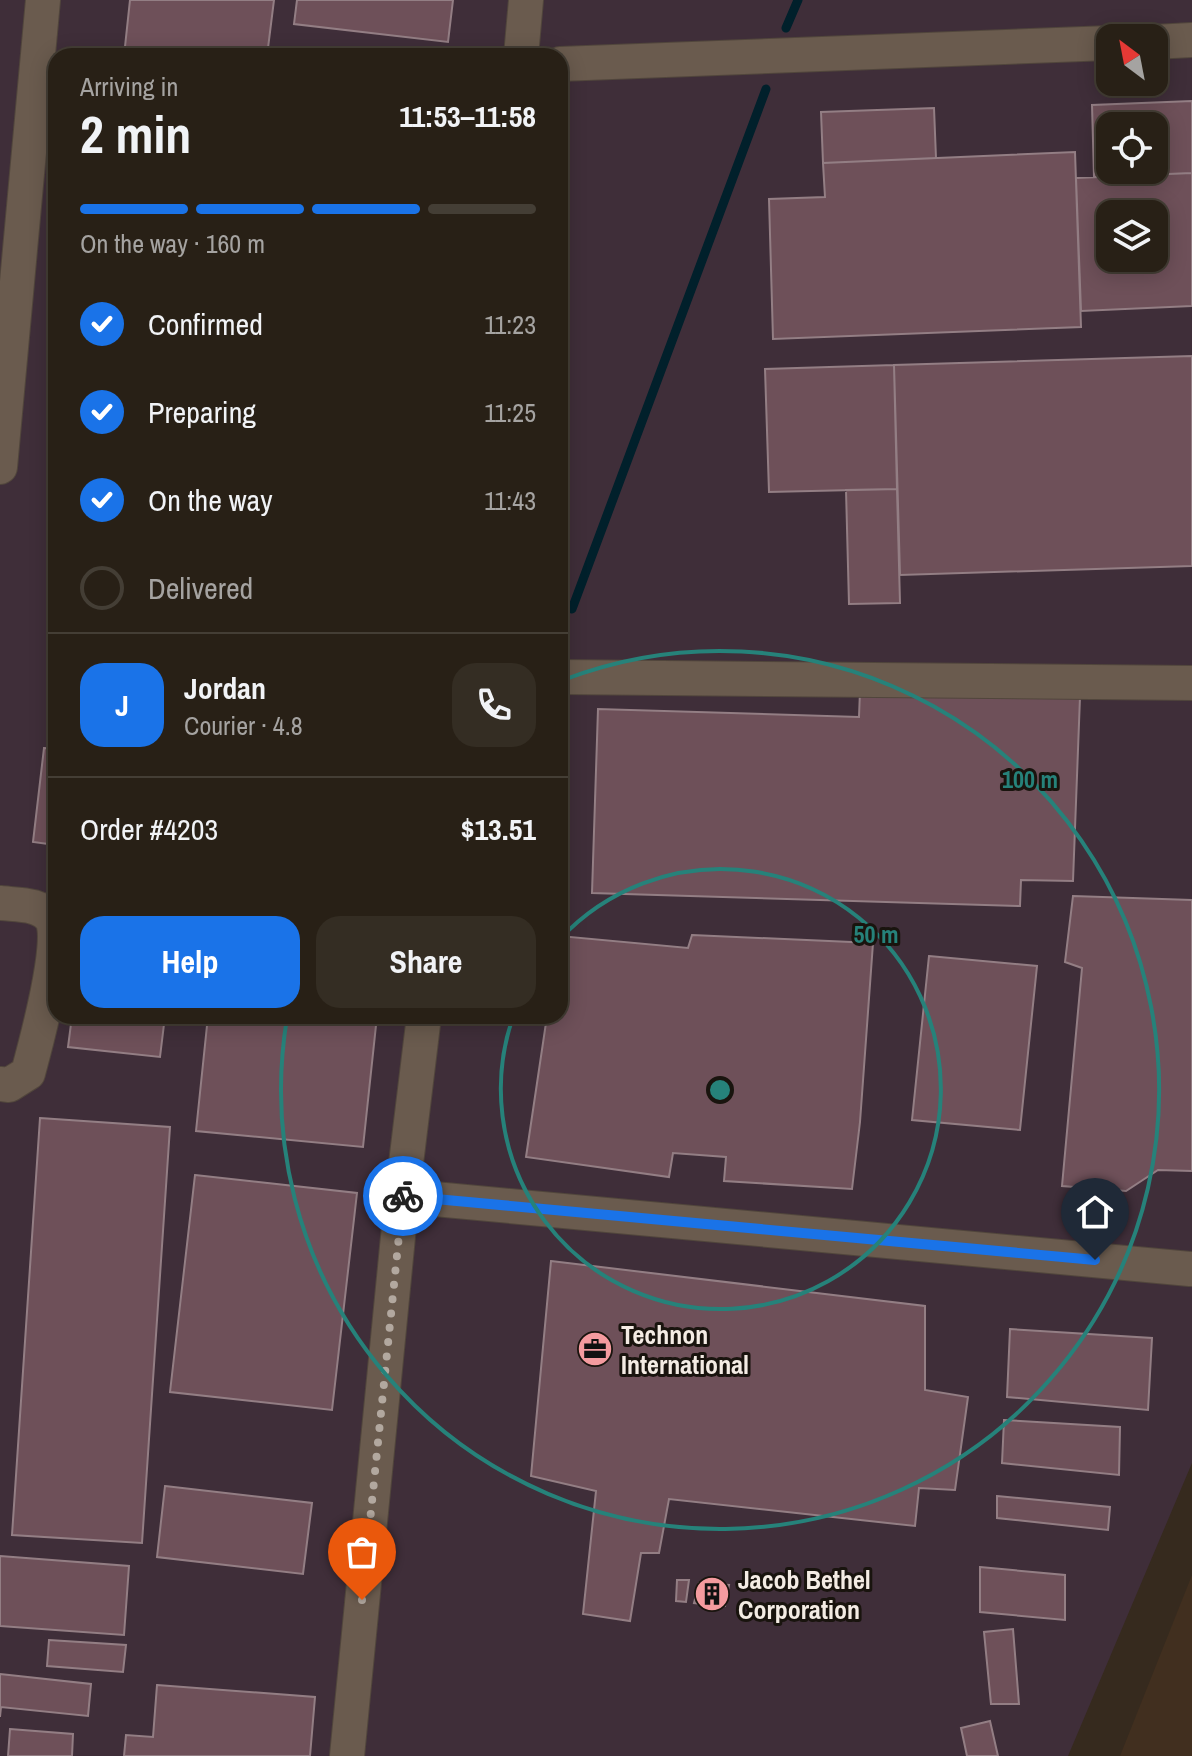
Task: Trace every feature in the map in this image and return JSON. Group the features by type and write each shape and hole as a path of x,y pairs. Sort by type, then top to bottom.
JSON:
{"street":[{"path":"0,467 43,0"},
{"path":"522,48 526,0"},
{"path":"1168,41 1192,40"},
{"path":"568,64 1096,44"},
{"path":"568,677 1192,683"},
{"path":"0,903 38,908 48,917"},
{"path":"0,1084 9,1085 28,1073 48,989"},
{"path":"347,1756 402,1196 423,1024"},
{"path":"402,1196 1190,1269"}],"shaded area":[{"path":"0,0 1192,0 1192,1463 1068,1756 0,1756"},
{"path":"1192,1575 1192,1756 1120,1756"}],"building":[{"path":"130,0 274,0 268,48 125,48"},
{"path":"297,0 453,0 448,42 294,24"},
{"path":"1192,101 1192,173 1168,174 1168,112 1096,112 1094,177 1092,105"},
{"path":"934,108 936,158 823,163 821,112"},
{"path":"1075,152 1081,327 773,339 769,199 825,197 823,163"},
{"path":"1192,173 1192,306 1081,311 1076,178 1096,177 1096,184 1168,184 1168,174"},
{"path":"1192,356 1192,566 900,575 894,365"},
{"path":"894,365 897,489 769,492 765,369"},
{"path":"897,489 900,603 849,604 846,490"},
{"path":"860,691 1080,697 1073,881 1021,880 1020,906 592,893 598,709 859,717"},
{"path":"44,748 48,748 48,844 33,842"},
{"path":"1073,896 1192,900 1192,1171 1158,1170 1126,1191 1062,1186 1082,968 1065,962"},
{"path":"692,935 873,943 852,1189 724,1181 726,1157 673,1153 669,1177 526,1157 546,1024 568,1024 568,937 688,948"},
{"path":"929,956 1037,966 1020,1130 912,1120"},
{"path":"71,1024 164,1024 160,1057 68,1047"},
{"path":"207,1024 376,1024 363,1147 196,1131"},
{"path":"40,1118 170,1127 142,1543 12,1535"},
{"path":"195,1175 357,1193 332,1410 170,1392"},
{"path":"551,1261 925,1306 925,1390 968,1397 955,1490 919,1488 915,1526 669,1499 659,1553 641,1553 630,1621 583,1614 596,1491 531,1476"},
{"path":"1010,1329 1152,1338 1148,1410 1007,1397"},
{"path":"1004,1420 1120,1427 1119,1475 1002,1463"},
{"path":"165,1486 312,1503 303,1574 157,1557"},
{"path":"997,1496 1110,1507 1108,1530 997,1518"},
{"path":"0,1556 129,1566 124,1635 0,1626"},
{"path":"980,1567 1065,1575 1065,1620 980,1612"},
{"path":"677,1580 689,1580 686,1602 676,1601"},
{"name":"Jacob Bethel Corporation","path":"699,1583 729,1585 725,1606 694,1603"},
{"path":"1013,1629 1019,1704 991,1704 984,1632"},
{"path":"49,1640 126,1645 123,1672 47,1666"},
{"path":"0,1674 91,1684 88,1716 1,1707 0,1717"},
{"path":"157,1685 315,1697 310,1756 124,1756 126,1735 153,1737"},
{"path":"990,1721 998,1756 967,1756 961,1728"},
{"path":"10,1729 73,1734 72,1756 8,1756"}],"waterway":[{"path":"786,28 798,0"},
{"path":"572,609 766,89"}],"way so far":[{"path":"362,1600 403,1196"}],"place":[{"name":"Technon International","path":"595,1349"},
{"name":"Jacob Bethel Corporation","path":"712,1594"}],"route":[{"path":"403,1196 1095,1260"}]}
